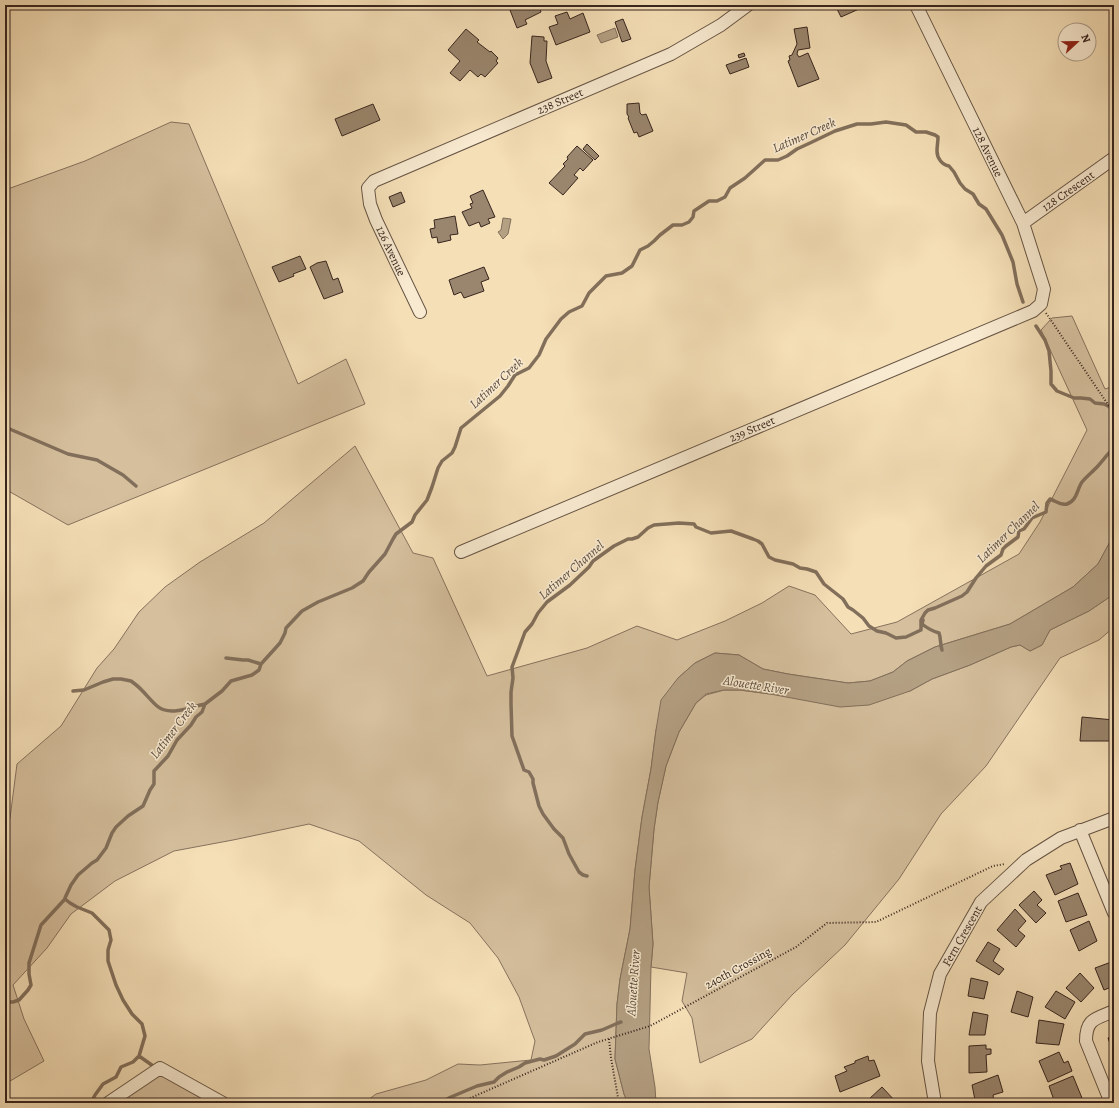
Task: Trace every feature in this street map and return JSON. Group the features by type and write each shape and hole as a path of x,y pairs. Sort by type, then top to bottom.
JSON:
{"street":[{"name":"238 Street","path":"368,188 374,181 384,176 671,54 721,25 748,5"},
{"name":"128 Avenue","path":"916,5 1023,223 1044,288 1040,304"},
{"name":"128 Crescent","path":"1023,223 1114,158"},
{"name":"126 Avenue","path":"368,188 370,204 376,220 420,312"},
{"name":"239 Street","path":"462,552 1034,311 1040,304"},
{"name":"Fern Crescent","path":"935,1103 928,1061 930,1013 940,974 981,902 1026,860 1061,838 1114,818"},
{"path":"1080,830 1114,913"},
{"path":"1111,1103 1086,1041 1086,1032 1089,1024 1095,1019 1114,1011"},
{"path":"108,1103 160,1068 223,1103"}],"path":[{"path":"1040,304 1109,406 1114,420"},
{"path":"1114,524 1111,536 1114,544"},
{"name":"240th Crossing","path":"459,1103 598,1042 650,1026 796,947 827,923 876,922 993,866 1006,864"},
{"path":"609,1039 619,1103"}],"shaded area":[{"path":"171,122 189,124 298,384 346,359 365,404 68,525 5,489 5,190 85,161"},
{"path":"1072,316 1105,389 1114,386 1114,531 1112,538 1098,564 1073,587 1010,624 935,647 907,661 893,672 870,681 848,683 788,674 763,669 739,655 715,653 695,663 678,678 656,730 635,870 630,929 620,979 617,1004 615,1059 624,1094 628,1103 364,1103 376,1094 426,1080 458,1064 480,1065 531,1060 535,1041 519,997 498,958 470,923 426,895 359,841 309,824 174,851 115,881 71,914 47,948 13,985 24,1019 44,1061 5,1084 5,830 10,818 17,764 61,726 97,668 114,649 139,612 165,587 200,562 264,523 355,446 413,553 433,558 487,676 587,648 637,626 677,640 725,621 762,603 789,586 815,595 851,634 897,622 1019,554 1040,522 1087,430 1041,330 1052,318"},
{"path":"1114,594 1114,627 1099,640 1060,658 986,766 941,814 899,879 845,945 792,995 752,1039 700,1063 692,1018 682,1001 687,973 651,967 653,944 649,887 654,829 666,766 679,732 696,703 706,695 724,690 740,690 770,694 910,691 932,679 970,665 1011,647 1020,645 1030,651 1042,645 1050,630 1089,611"},
{"path":"160,1068 223,1103 109,1103"}],"water":[{"path":"615,28 618,37 601,43 597,35"},
{"path":"503,218 511,219 508,234 503,239 498,232 501,230"},
{"name":"Alouette River","path":"1114,531 1114,594 1089,611 1050,630 1042,645 1030,651 1020,645 1011,647 970,665 932,679 910,691 869,705 840,707 740,690 724,690 706,694 696,703 679,732 666,766 654,829 649,887 653,944 649,1049 656,1103 628,1103 624,1094 615,1059 617,1004 620,979 630,929 635,870 642,817 661,700 678,678 695,663 715,653 739,655 763,669 788,674 848,683 870,681 893,672 907,661 935,647 1010,624 1073,587 1098,564 1112,538"}],"building":[{"path":"522,5 539,5 541,12 525,20 527,24 517,28 510,10"},
{"path":"835,5 868,5 841,17"},
{"path":"567,12 570,19 583,13 590,32 556,45 549,27 558,24 555,16"},
{"path":"623,19 631,39 622,42 615,22"},
{"path":"807,27 810,48 798,50 797,54 799,57 808,53 819,79 798,87 788,61 790,60 789,56 792,55 797,44 794,29"},
{"path":"466,29 479,40 477,42 490,52 491,51 498,58 496,61 498,63 485,77 481,74 478,77 470,70 460,81 450,73 460,61 448,50"},
{"path":"532,36 544,37 544,41 547,41 546,61 552,78 538,83 530,63"},
{"path":"744,53 745,56 739,58 738,55"},
{"path":"746,58 749,67 730,74 726,65"},
{"path":"639,103 640,113 642,115 646,114 653,131 639,137 637,132 634,133 628,118 627,104"},
{"path":"373,104 380,120 342,136 335,119"},
{"path":"587,144 599,156 595,160 583,149"},
{"path":"577,146 593,160 583,171 580,168 574,175 578,178 563,195 549,183 565,166 563,164 568,159 567,157"},
{"path":"483,190 495,217 488,219 490,223 481,227 479,222 469,226 462,212 472,208 470,204 473,203 470,196"},
{"path":"401,192 405,202 393,207 389,197"},
{"path":"455,216 458,234 450,235 451,240 438,243 437,237 432,238 430,229 435,228 434,220"},
{"path":"300,256 306,269 279,282 272,267"},
{"path":"326,261 333,280 338,278 343,292 324,299 310,267 317,263"},
{"path":"484,267 489,279 481,282 484,291 464,298 461,292 454,295 449,280"},
{"path":"1082,717 1114,720 1114,741 1080,741"},
{"path":"1070,863 1078,884 1055,895 1046,875 1062,869 1060,866"},
{"path":"1034,891 1042,900 1037,905 1046,913 1036,923 1019,905"},
{"path":"1078,893 1087,915 1066,922 1058,901"},
{"path":"1015,909 1026,921 1018,930 1025,936 1016,947 997,930"},
{"path":"1089,921 1097,941 1079,951 1070,930"},
{"path":"988,942 1000,949 993,961 1004,969 999,975 976,961"},
{"path":"1114,961 1114,986 1104,990 1095,968"},
{"path":"1080,973 1094,988 1081,1002 1066,988"},
{"path":"971,978 988,982 984,999 968,996"},
{"path":"1017,991 1033,997 1028,1017 1011,1012"},
{"path":"1056,991 1075,1002 1065,1019 1045,1007"},
{"path":"973,1012 988,1015 985,1035 969,1035"},
{"path":"1039,1020 1064,1024 1059,1045 1036,1043"},
{"path":"1114,1035 1114,1045 1113,1043 1110,1044 1108,1038"},
{"path":"986,1045 986,1049 991,1049 991,1054 986,1055 987,1072 969,1073 969,1046"},
{"path":"1059,1052 1064,1063 1068,1061 1072,1071 1048,1082 1039,1061"},
{"path":"868,1056 869,1061 874,1060 880,1076 840,1092 835,1076 847,1071 844,1067"},
{"path":"998,1075 1003,1092 993,1095 994,1103 968,1103 975,1100 972,1085"},
{"path":"1073,1076 1082,1098 1070,1103 1055,1103 1049,1086"},
{"path":"882,1087 897,1103 871,1103 868,1100"}],"waterway":[{"name":"Latimer Creek","path":"5,1002 19,1000 31,985 29,963 41,925 65,899 71,885 78,875 97,860 106,848 116,827 128,816 143,806 154,784 154,771 168,756 177,740 202,712 205,704 222,691 231,681 252,675 259,670 261,664 280,643 286,628 302,611 318,602 352,588 363,581 385,554 396,534 412,522 415,515 427,500 438,468 442,461 452,453 461,428 500,396 515,375 529,368 539,355 546,339 561,319 569,312 582,306 589,293 606,276 622,273 632,266 640,250 648,246 673,225 682,225 689,222 693,217 694,211 709,201 717,201 725,197 730,188 745,178 765,160 778,160 835,131 857,124 886,122 906,125 916,132 926,132 935,135 938,137 937,154 940,161 949,166 965,189 973,194 979,204 986,209 1002,235 1013,262 1017,284 1023,302"},
{"name":"Latimer Creek","path":"1036,326 1045,340 1049,351 1051,384 1057,391 1074,398 1090,399 1095,403 1104,404 1114,409"},
{"path":"5,427 68,454 97,460 123,475 136,486"},
{"name":"Latimer Channel","path":"587,876 579,872 569,854 563,838 543,814 539,806 533,779 529,772 524,770 512,736 511,692 513,678 512,667 525,632 547,602 570,585 589,567 593,561 614,546 628,539 638,537 654,525 679,523 694,524 696,527 711,533 731,531 758,541 762,544 769,557 775,560 793,564 800,568 816,572 824,584 843,599 848,607 863,618 869,626 877,631 886,633 896,638 906,637 921,630 921,620 928,610 962,596 967,592 986,566 1001,555 1003,549 1018,537 1019,531 1024,529 1032,518 1046,512 1047,503 1050,499 1063,504 1067,504 1073,500 1082,482 1114,448"},
{"name":"Latimer Channel","path":"923,620 922,624 939,633 942,650"},
{"name":"Latimer Creek","path":"226,658 248,660 261,664"},
{"path":"73,691 84,690 113,679 121,679 131,681 157,706 168,711 180,710 205,704"},
{"name":"Latimer Creek","path":"65,899 77,907 92,913 109,930 111,940 108,950 108,961 116,985 132,1014 142,1024 145,1036 139,1056 133,1062 121,1067 116,1077 103,1084 91,1103"},
{"name":"Latimer Creek","path":"437,1103 477,1086 494,1082 507,1072 525,1063 540,1059 544,1060 556,1056 575,1044 585,1034 602,1030 621,1022"},
{"name":"Latimer Creek","path":"139,1056 156,1068"}]}
